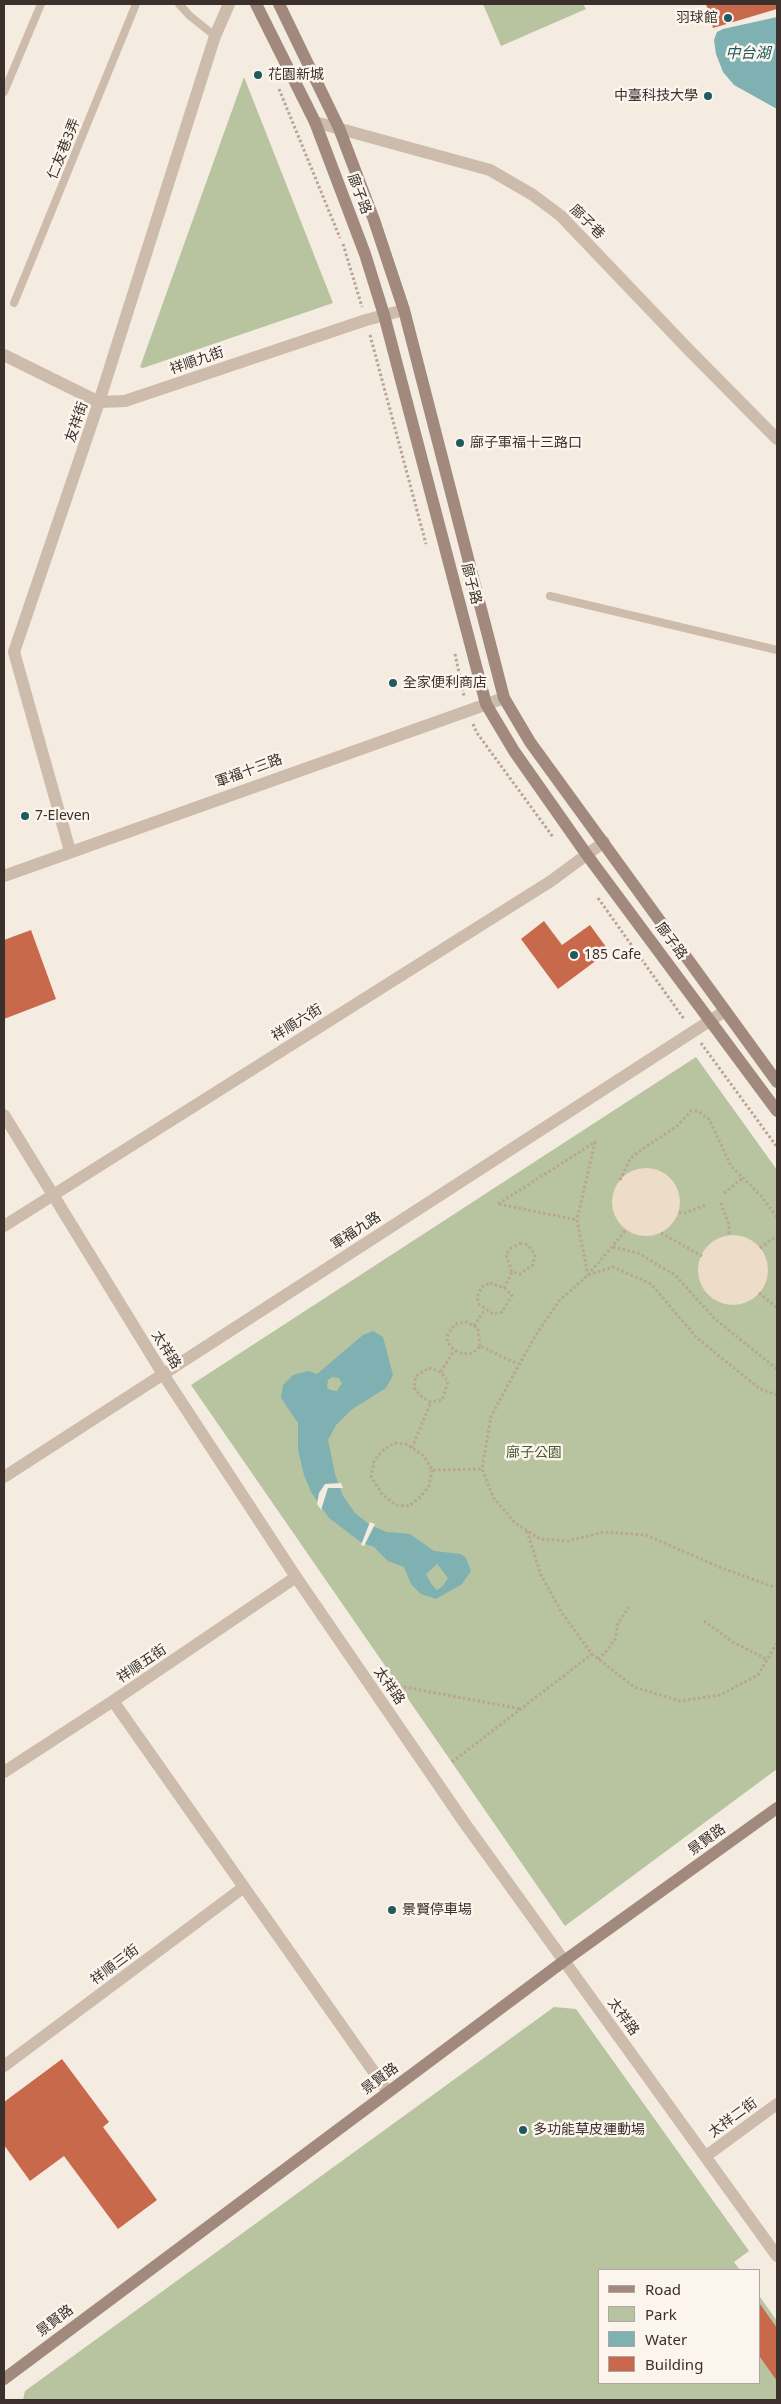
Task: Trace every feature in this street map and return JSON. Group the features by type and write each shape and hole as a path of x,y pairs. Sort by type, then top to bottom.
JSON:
{"main road":[{"name":"廍子路","path":"256,4 315,122 366,254 384,315 486,704 514,751 587,855 777,1111"},
{"name":"廍子路","path":"279,4 339,128 374,220 404,310 504,698 530,742 777,1082"},
{"name":"景賢路","path":"4,2379 388,2092 777,1808"}],"street":[{"name":"友祥街","path":"70,851 14,652 99,402 215,36 229,4"},
{"name":"廍子巷","path":"315,122 490,170 533,196 561,216 777,439"},
{"name":"祥順九街","path":"4,355 99,402 124,401 404,310"},
{"name":"軍福十三路","path":"4,876 504,698"},
{"name":"祥順六街","path":"4,1226 550,881 604,842"},
{"name":"軍福九路","path":"4,1478 725,1011"},
{"name":"太祥路","path":"4,1115 163,1374 296,1577 466,1825 777,2256"},
{"name":"祥順五街","path":"4,1772 114,1702 296,1577"},
{"path":"114,1702 388,2092"},
{"name":"祥順三街","path":"4,2066 244,1887"},
{"name":"太祥二街","path":"706,2156 777,2104"}],"lane":[{"path":"4,92 41,4"},
{"name":"仁友巷3弄","path":"14,303 136,4"},
{"path":"179,4 190,16 215,36"},
{"path":"550,596 777,650"}],"path":[{"path":"620,1180 630,1159 647,1144 677,1126 691,1111 698,1111 709,1119 731,1166 761,1196 777,1218"},
{"path":"577,1220 498,1204 595,1142 577,1220 588,1275"},
{"path":"724,1194 743,1178"},
{"path":"721,1203 729,1225 729,1236"},
{"path":"679,1212 684,1213 705,1204"},
{"path":"626,1230 588,1275 559,1301 518,1364 491,1416 482,1469 493,1497 516,1523 540,1539 568,1541 604,1532 646,1535 719,1567 771,1586 777,1586"},
{"path":"661,1233 702,1256"},
{"path":"760,1248 777,1236"},
{"path":"504,1288 512,1272 506,1255 510,1249 520,1243 528,1246 535,1255 533,1265 520,1274 512,1272"},
{"path":"613,1247 638,1253 675,1275 715,1319 777,1369"},
{"path":"588,1275 613,1267 651,1284 697,1338 760,1389 777,1395"},
{"path":"490,1283 504,1288 512,1296 502,1312 493,1314 485,1309 479,1304 477,1296 482,1287 490,1283"},
{"path":"759,1293 777,1308"},
{"path":"474,1326 485,1309"},
{"path":"467,1322 478,1328 480,1346 473,1353 463,1354 454,1350 447,1342 448,1334 455,1324 467,1322"},
{"path":"480,1346 518,1364"},
{"path":"440,1372 454,1350"},
{"path":"429,1368 440,1372 448,1382 442,1400 431,1402 422,1398 414,1388 416,1376 429,1368"},
{"path":"412,1448 431,1402"},
{"path":"394,1443 406,1444 424,1456 432,1470 429,1486 420,1497 408,1506 396,1505 382,1494 370,1476 374,1462 382,1452 394,1443"},
{"path":"432,1470 482,1469"},
{"path":"527,1531 541,1575 562,1613 592,1654 634,1687 680,1701 720,1695 758,1675 777,1643"},
{"path":"598,1659 615,1639 618,1623 629,1607"},
{"path":"704,1620 733,1642 768,1660"},
{"path":"452,1762 592,1654"},
{"path":"399,1686 521,1709"}],"green space":[{"path":"483,4 583,4 586,9 501,46"},
{"path":"244,77 333,303 143,368 140,367"},
{"name":"廍子公園","path":"696,1057 777,1170 777,1769 565,1926 191,1385"},
{"name":"多功能草皮運動場","path":"554,2007 576,2009 749,2251 734,2262 739,2269 598,2269 598,2384 761,2384 761,2298 777,2321 777,2400 23,2400 25,2391"}],"shaded area":[{"path":"653,1168 665,1174 674,1183 680,1195 678,1215 670,1226 653,1236 639,1236 622,1226 614,1215 612,1195 622,1178 633,1170"},
{"path":"733,1235 746,1238 758,1245 765,1257 768,1270 765,1283 758,1295 746,1302 733,1305 720,1302 708,1295 701,1283 698,1270 701,1257 708,1245 720,1238"}],"water":[{"name":"中台湖","path":"777,17 777,109 734,85 723,72 716,54 714,40 717,32 723,29"},
{"path":"373,1331 383,1337 393,1375 386,1388 351,1410 336,1425 328,1440 335,1474 343,1496 355,1513 370,1525 387,1532 410,1534 434,1551 461,1554 466,1558 471,1571 462,1584 436,1599 421,1594 411,1584 404,1567 388,1561 374,1547 362,1543 329,1518 311,1492 304,1475 298,1449 298,1423 281,1398 283,1385 293,1375 308,1371 317,1374 363,1335","holes":["332,1377 339,1378 342,1383 337,1391 330,1390 327,1387 328,1380","437,1564 448,1578 443,1586 437,1590 426,1574"]}],"pier":[{"path":"341,1483 343,1488 328,1488 321,1510 317,1504 319,1493 325,1484"},
{"path":"370,1522 375,1524 364,1546 361,1545"}],"building":[{"name":"羽球館","path":"706,4 777,4 777,9 713,28"},
{"path":"544,921 562,945 590,925 609,951 558,989 521,939"},
{"path":"31,930 56,999 4,1019 4,940"},
{"path":"62,2059 109,2122 103,2127 157,2200 118,2229 64,2156 30,2181 4,2145 4,2102"},
{"path":"761,2305 777,2328 777,2381 761,2358"}],"place":[{"name":"羽球館","path":"728,18"},
{"name":"花園新城","path":"258,75"},
{"name":"中臺科技大學","path":"708,96"},
{"name":"廍子軍福十三路口","path":"460,443"},
{"name":"全家便利商店","path":"393,683"},
{"name":"7-Eleven","path":"25,816"},
{"name":"185 Cafe","path":"574,955"},
{"name":"景賢停車場","path":"392,1910"},
{"name":"多功能草皮運動場","path":"523,2130"}]}
